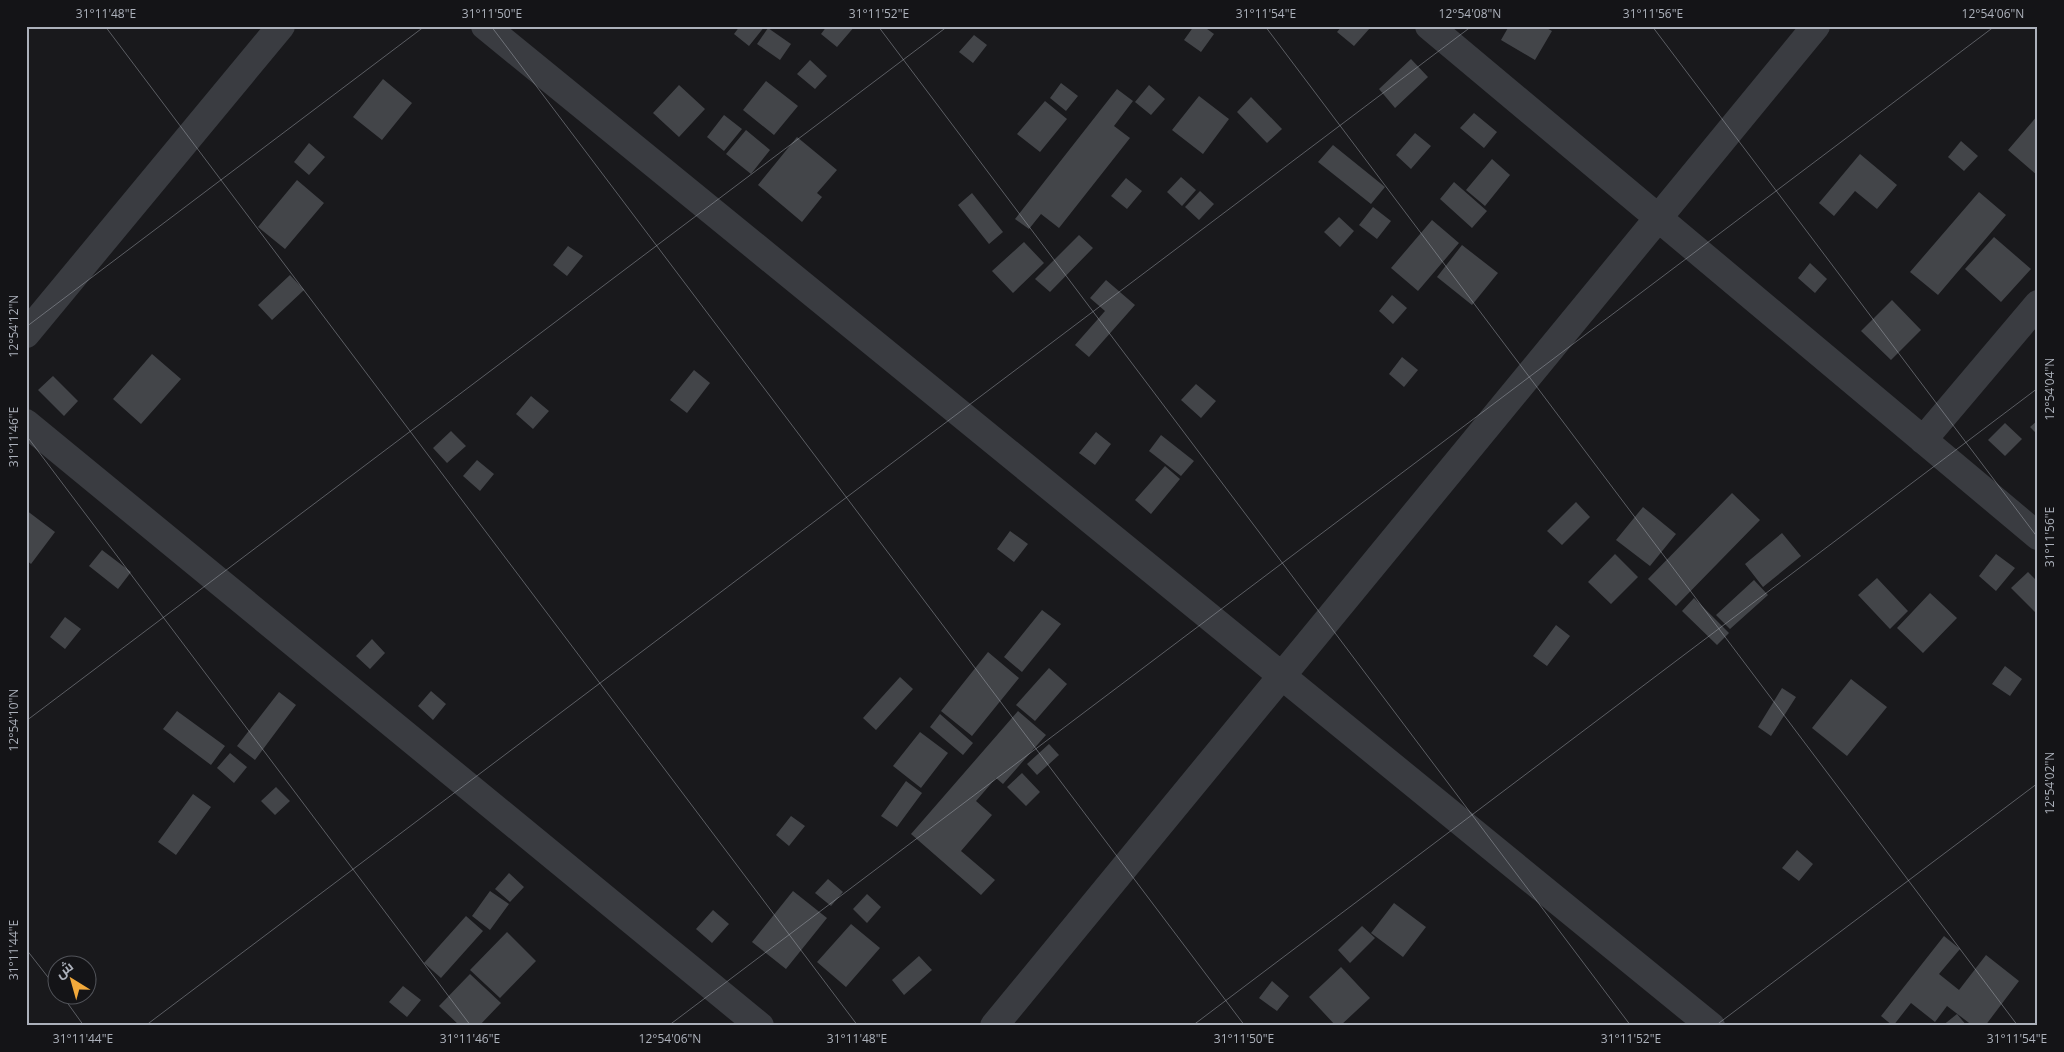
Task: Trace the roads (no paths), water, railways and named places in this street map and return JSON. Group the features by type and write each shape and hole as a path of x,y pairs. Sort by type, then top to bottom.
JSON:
{"street":[{"path":"26,334 281,26"},
{"path":"485,26 1711,1026"},
{"path":"1429,26 2038,536"},
{"path":"994,1026 1816,26"},
{"path":"1923,440 2038,304"},
{"path":"26,423 760,1026"}]}
